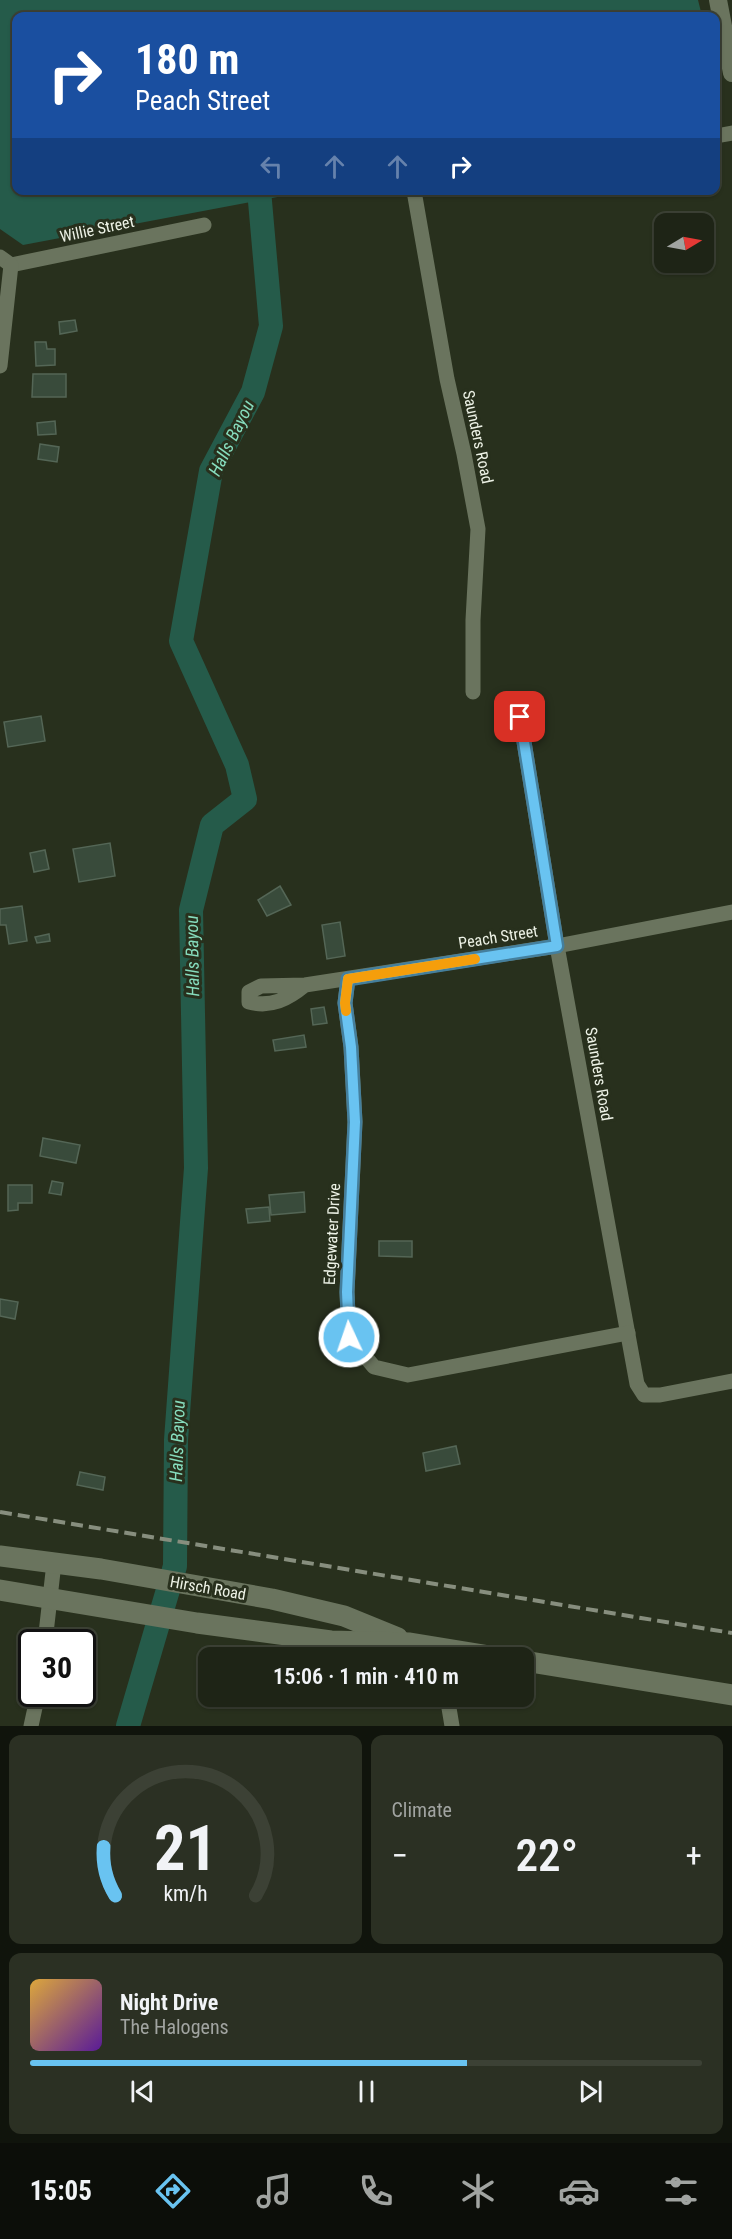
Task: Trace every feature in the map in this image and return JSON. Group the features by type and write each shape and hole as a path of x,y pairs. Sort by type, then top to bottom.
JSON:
{"main road":[{"name":"Hirsch Road","path":"0,1556 101,1569 272,1599 344,1616 423,1647"},
{"name":"Hirsch Road","path":"0,1590 197,1623 331,1641 410,1643"},
{"path":"534,1663 732,1695"}],"street":[{"path":"718,0 732,73"},
{"name":"Saunders Road","path":"416,195 447,379 478,529 472,620 473,692"},
{"name":"Willie Street","path":"6,261 204,225"},
{"path":"0,366 6,261"},
{"name":"Saunders Road","path":"520,717 557,946 638,1384 644,1395 660,1395 732,1381"},
{"name":"Peach Street","path":"305,985 557,946 732,912"},
{"name":"Edgewater Drive","path":"348,979 345,1003 351,1047 355,1122 347,1292 349,1337 374,1367 408,1375 628,1333"},
{"path":"46,1629 54,1563"},
{"path":"31,1726 35,1707"},
{"path":"449,1707 452,1726"}],"shaded area":[{"path":"0,0 698,0 701,12 12,12 12,195 288,195 23,245 0,229"}],"building":[{"path":"75,320 77,331 60,334 59,322"},
{"path":"35,342 46,342 47,349 55,349 55,365 36,366"},
{"path":"33,374 66,374 66,397 32,397"},
{"path":"55,421 56,434 38,435 37,423"},
{"path":"40,444 59,447 57,462 38,459"},
{"path":"41,716 45,741 8,747 4,722"},
{"path":"110,843 115,876 79,882 73,849"},
{"path":"45,850 49,869 34,872 30,853"},
{"path":"280,886 291,905 267,916 258,900"},
{"path":"22,906 27,941 9,944 6,925 0,925 0,909"},
{"path":"340,922 345,956 327,959 322,925"},
{"path":"49,934 50,941 37,943 35,937"},
{"path":"324,1007 327,1023 313,1025 311,1009"},
{"path":"304,1035 306,1047 275,1051 273,1040"},
{"path":"43,1138 80,1145 76,1163 40,1156"},
{"path":"52,1181 63,1183 61,1195 49,1193"},
{"path":"8,1185 32,1185 32,1203 18,1203 18,1210 8,1211"},
{"path":"304,1192 305,1212 271,1215 269,1195"},
{"path":"269,1207 270,1221 248,1223 246,1209"},
{"path":"379,1241 412,1241 412,1257 379,1256"},
{"path":"0,1299 18,1302 15,1319 0,1316"},
{"path":"456,1446 460,1464 426,1471 423,1453"},
{"path":"80,1472 105,1477 103,1490 77,1485"}],"waterway":[{"name":"Halls Bayou","path":"128,1726 175,1566 176,1440 196,1168 191,910 212,825 245,799 237,765 181,641 211,471 253,392 271,326 259,195"}],"railway":[{"path":"0,1512 732,1633"}],"slow traffic":[{"path":"346,1011 348,979 475,959"}],"route":[{"path":"349,1337 347,1292 355,1122 351,1047 345,1003 348,979 557,946 520,717"}]}
